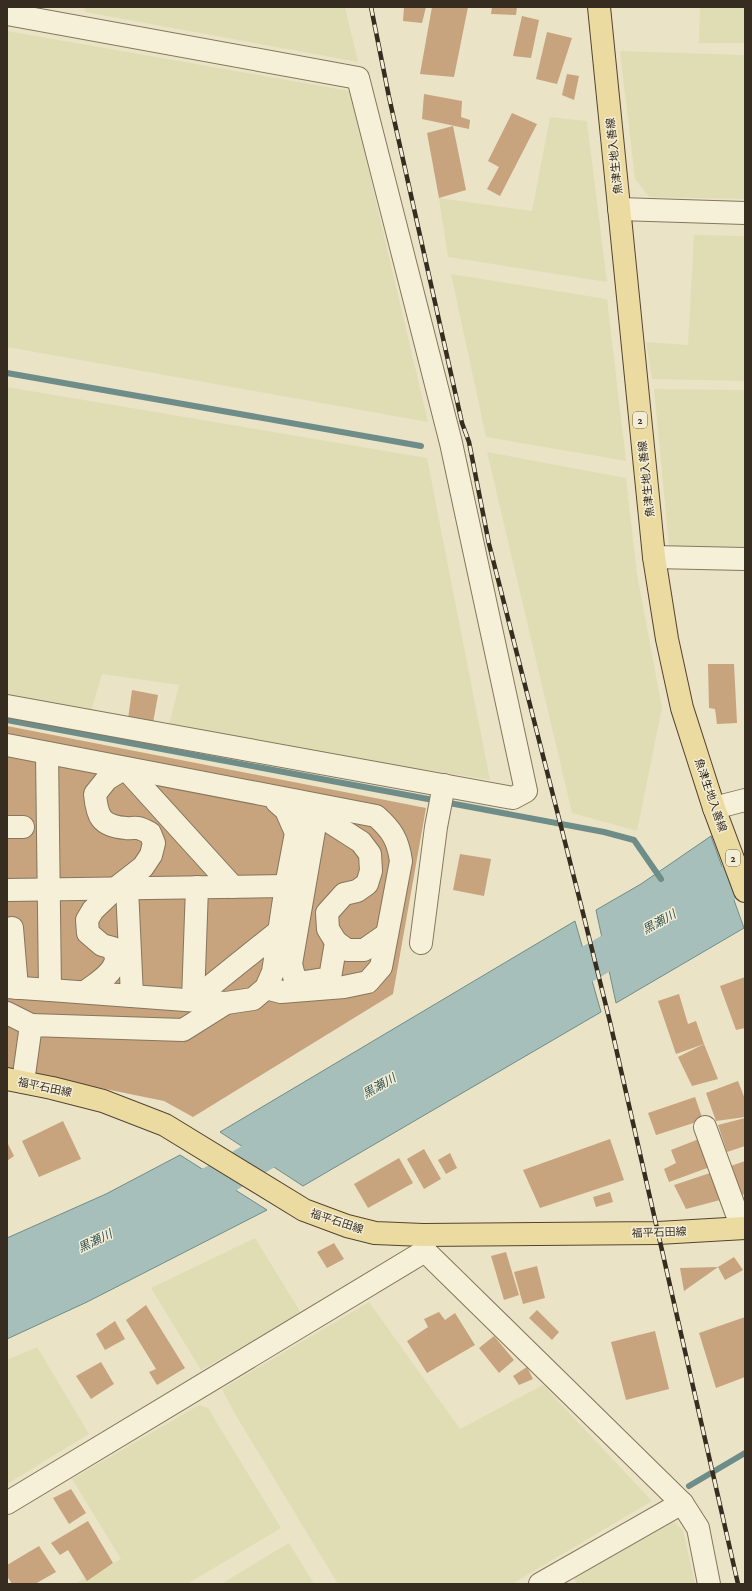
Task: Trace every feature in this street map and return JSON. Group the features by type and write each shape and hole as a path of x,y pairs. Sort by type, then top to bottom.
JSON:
{"main road":[{"name":"魚津生地入善線","path":"599,7 654,556 667,639 682,708 745,891"},
{"name":"福平石田線","path":"15,1081 52,1088 103,1101 165,1125 304,1210 347,1226 424,1243 743,1228"}],"street":[{"path":"7,14 358,78 451,443 526,791 513,798 7,706"},
{"path":"619,209 745,213"},
{"path":"654,556 745,559"},
{"path":"7,745 376,816 389,828 399,848 401,861 381,967 368,982 344,987 280,992 266,988"},
{"path":"47,753 50,990"},
{"path":"125,768 233,887"},
{"path":"85,992 113,968 116,958 113,948 102,945 88,933 87,920 93,910 122,888 143,867 151,855 154,843 150,833 138,828 114,826 102,820 96,809 95,794 106,779 125,768"},
{"path":"421,944 436,827 444,785"},
{"path":"7,929 12,928 12,988 226,1002 253,999 266,988 273,972 286,886 296,833 286,810 270,796"},
{"path":"718,816 745,800"},
{"path":"297,801 314,831 291,964 295,980 305,982 330,978 336,942"},
{"path":"297,801 361,842 370,854 371,871 367,884 357,891 344,894 327,913 328,929 336,942 347,950 364,950 387,934"},
{"path":"7,890 48,888 286,886"},
{"path":"193,1000 196,887"},
{"path":"122,888 132,996"},
{"path":"193,1000 279,931"},
{"path":"7,1012 31,1026 183,1030 226,1002"},
{"path":"15,1081 31,1026"},
{"path":"705,1127 743,1228"},
{"path":"7,1503 424,1243 682,1502 698,1528 710,1584"},
{"path":"540,1584 682,1502"}],"shaded area":[{"path":"85,7 345,7 358,62 85,12"},
{"path":"700,7 745,7 745,43 699,43"},
{"path":"7,31 350,91 428,422 7,347"},
{"path":"620,51 745,55 745,199 649,197 635,179"},
{"path":"550,117 587,121 607,282 448,257 439,198 532,211"},
{"path":"694,235 745,236 745,381 652,379 646,342 688,345"},
{"path":"451,274 607,299 626,461 486,437"},
{"path":"7,387 427,458 490,780 168,729 179,685 102,674 89,718 7,700"},
{"path":"654,389 745,390 745,547 669,546"},
{"path":"487,452 626,478 637,574 662,708 637,831 572,813"},
{"path":"255,1238 301,1313 201,1370 151,1288"},
{"path":"369,1302 460,1429 543,1385 652,1501 512,1584 338,1584 235,1414 222,1389"},
{"path":"37,1347 89,1434 7,1484 7,1360"},
{"path":"199,1405 208,1408 281,1528 187,1584 74,1584 121,1559 72,1479"},
{"path":"659,1520 672,1520 683,1530 695,1584 577,1584 574,1579"},
{"path":"289,1543 314,1584 221,1584"}],"water":[{"path":"711,836 744,928 616,1003 596,910 641,884"},
{"path":"575,921 601,1012 303,1186 220,1132"},
{"path":"180,1155 267,1210 87,1302 7,1339 7,1238 106,1194"}],"building":[{"path":"404,7 426,7 422,23 403,21"},
{"path":"432,7 468,7 454,77 420,74"},
{"path":"492,7 517,7 516,15 491,14"},
{"path":"522,16 539,20 531,58 513,56"},
{"path":"547,32 572,38 557,84 536,79"},
{"path":"567,74 579,76 574,100 562,95"},
{"path":"424,94 462,101 461,117 470,120 469,129 422,119"},
{"path":"512,113 537,124 500,196 487,189 499,167 488,161"},
{"path":"453,126 466,190 439,198 427,133"},
{"path":"708,664 734,664 737,723 717,724 715,709 709,708"},
{"path":"132,690 158,695 153,723 128,719"},
{"path":"7,726 426,808 393,994 193,1117 164,1101 7,1069"},
{"path":"460,854 491,859 484,896 453,890"},
{"path":"745,977 745,1028 736,1030 720,986"},
{"path":"679,994 688,1024 696,1021 704,1044 676,1054 658,1001"},
{"path":"704,1044 718,1079 692,1086 678,1057"},
{"path":"738,1081 745,1099 745,1117 716,1121 706,1093"},
{"path":"695,1097 703,1120 656,1135 648,1113"},
{"path":"745,1118 745,1146 727,1152 718,1125"},
{"path":"63,1121 81,1159 39,1177 22,1141"},
{"path":"610,1139 624,1180 540,1208 523,1170"},
{"path":"699,1139 710,1167 669,1182 664,1169 676,1163 671,1150"},
{"path":"7,1142 14,1156 7,1161"},
{"path":"424,1149 441,1179 424,1189 407,1159"},
{"path":"450,1153 457,1168 446,1174 438,1160"},
{"path":"399,1158 413,1183 368,1208 354,1184"},
{"path":"745,1161 745,1194 739,1196 725,1168"},
{"path":"713,1172 724,1199 686,1209 674,1185"},
{"path":"610,1192 613,1202 596,1207 593,1197"},
{"path":"334,1243 344,1259 327,1268 317,1252"},
{"path":"506,1252 519,1295 504,1300 491,1256"},
{"path":"734,1257 743,1270 725,1280 718,1267"},
{"path":"537,1266 545,1298 523,1304 514,1272"},
{"path":"718,1267 684,1291 680,1268"},
{"path":"146,1305 185,1368 157,1385 149,1372 156,1369 126,1320"},
{"path":"537,1310 559,1332 552,1340 529,1318"},
{"path":"439,1312 445,1320 455,1313 475,1345 427,1373 407,1341 428,1327 424,1319"},
{"path":"745,1317 745,1377 716,1388 699,1333"},
{"path":"115,1321 125,1339 105,1350 96,1334"},
{"path":"655,1331 669,1389 626,1400 611,1342"},
{"path":"494,1336 514,1360 499,1373 479,1348"},
{"path":"101,1362 114,1384 91,1399 76,1376"},
{"path":"527,1367 533,1379 519,1385 513,1376"},
{"path":"71,1489 86,1513 69,1524 53,1498"},
{"path":"88,1521 113,1563 87,1581 68,1550 60,1555 51,1543"},
{"path":"39,1546 56,1572 35,1584 12,1584 7,1576 7,1565"}],"waterway":[{"path":"7,373 421,446"},
{"path":"7,720 604,832 634,840 661,879"},
{"name":"黒瀬川","path":"546,988 728,883 745,878"},
{"name":"黒瀬川","path":"177,1201 221,1179 299,1132"},
{"path":"689,1486 745,1453"}],"railway":[{"path":"371,7 389,97 462,423 469,442 489,544 610,1022 738,1584"}]}
